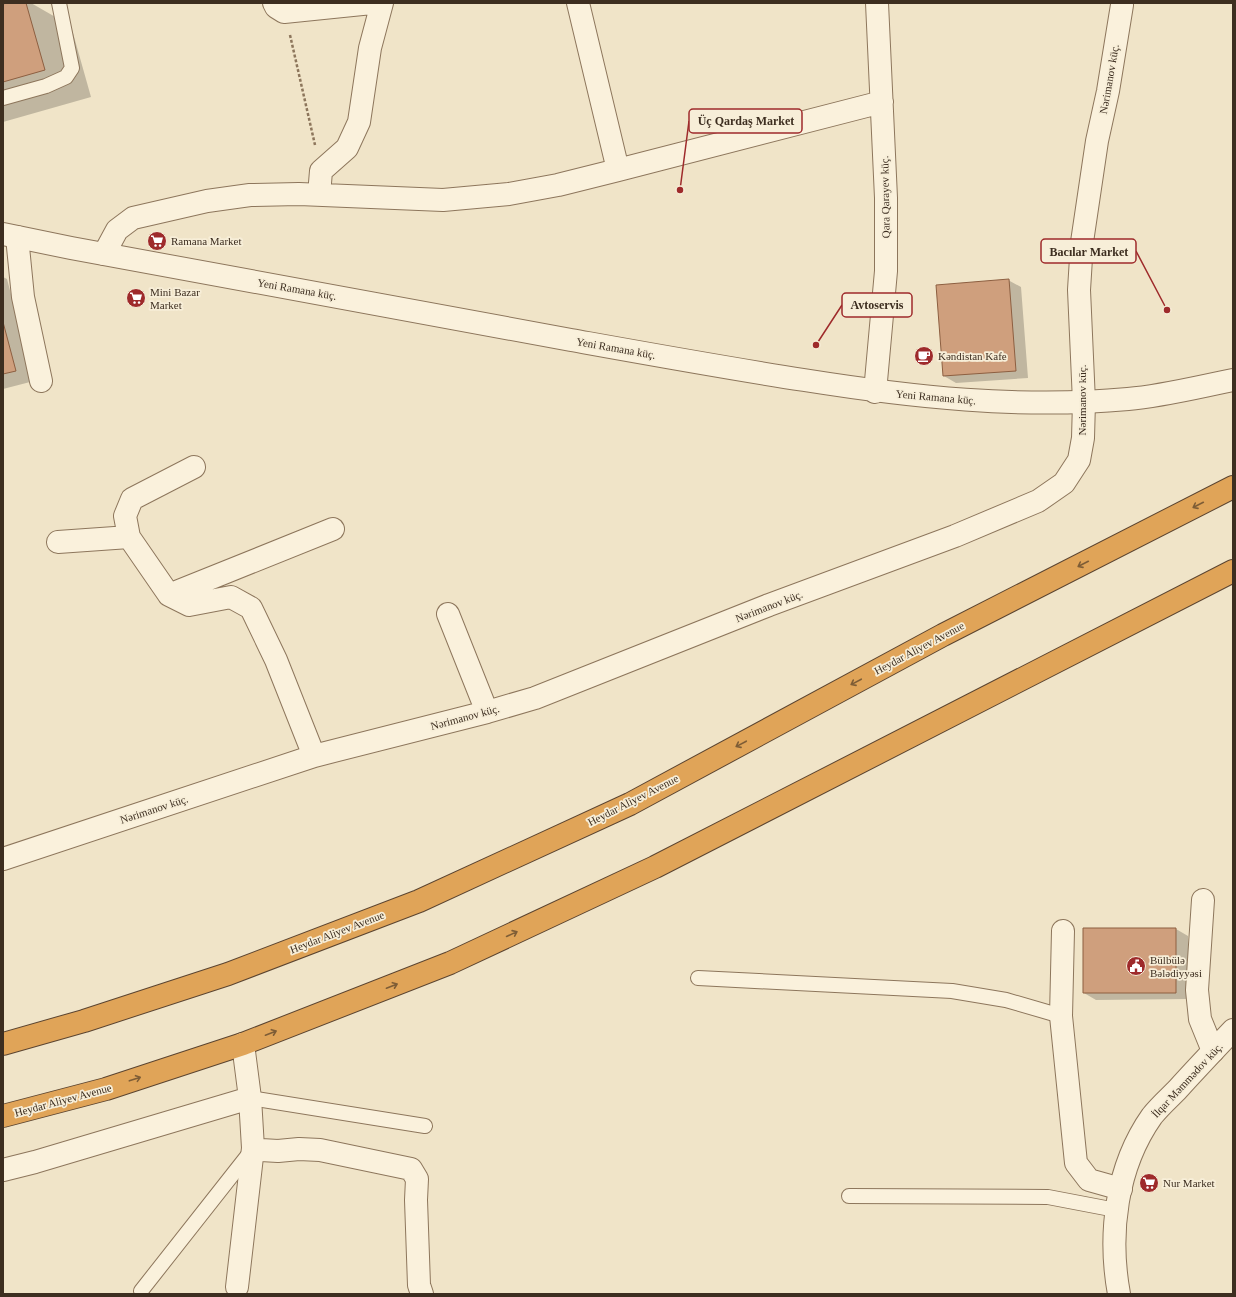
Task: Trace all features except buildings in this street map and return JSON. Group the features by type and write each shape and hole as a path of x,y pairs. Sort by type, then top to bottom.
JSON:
{"highway":[{"name":"Heydar Aliyev Avenue","path":"3,1044 84,1022 228,974 419,901 630,804 943,635 1233,487"},
{"name":"Heydar Aliyev Avenue","path":"3,1116 106,1089 243,1044 450,964 648,870 1233,571"}],"street":[{"path":"279,8 372,3"},
{"path":"319,196 321,171 347,148 359,122 370,48 382,3"},
{"path":"578,3 618,170"},
{"name":"Qara Qarayev küç.","path":"875,392 886,271 886,198 877,3"},
{"name":"Nərimanov küç.","path":"3,859 314,756 487,712 535,698 769,605 955,536 1038,501 1064,483 1079,460 1083,438 1084,402 1078,290 1082,242 1097,141 1108,91 1122,5"},
{"path":"104,254 117,230 133,218 207,201 250,196 300,194 319,196 443,200 509,194 558,185 882,102"},
{"path":"10,236 41,380"},
{"name":"Yeni Ramana küç.","path":"10,236 726,368 875,392 958,400 1084,402 1138,398 1233,380"},
{"path":"194,467 132,499 125,516 129,537 169,595 189,605 231,597 251,608 276,660 314,756"},
{"path":"169,595 333,529"},
{"path":"58,542 129,537"},
{"path":"448,614 487,712"},
{"path":"1203,900 1198,990 1200,1019 1213,1051"},
{"path":"1063,931 1061,1016 1076,1163 1088,1180 1121,1189"},
{"name":"İlqar Məmmədov küç.","path":"1119,1294 1115,1272 1116,1210 1124,1175 1138,1140 1152,1115 1233,1030"},
{"path":"237,1287 253,1148 250,1098 243,1044"},
{"path":"3,1170 35,1162 250,1098"},
{"path":"253,1148 278,1151 300,1149 320,1150 411,1169 417,1179 416,1200 419,1285 422,1294"}],"lane":[{"path":"3,98 46,86 66,77 72,68 58,3"},
{"path":"698,978 952,991 1006,1000 1061,1016"},
{"path":"250,1098 425,1126"},
{"path":"137,1293 253,1148"},
{"path":"849,1196 1048,1197 1116,1210"}],"path":[{"path":"279,8 321,171"}],"place":[{"name":"Üç Qardaş Market","path":"680,190"},
{"name":"Ramana Market","path":"157,241"},
{"name":"Mini Bazar Market","path":"136,298"},
{"name":"Bacılar Market","path":"1167,310"},
{"name":"Avtoservis","path":"816,345"},
{"name":"Kəndistan Kafe","path":"924,356"},
{"name":"Bülbülə Bələdiyyəsi","path":"1136,966"},
{"name":"Nur Market","path":"1149,1183"}]}
